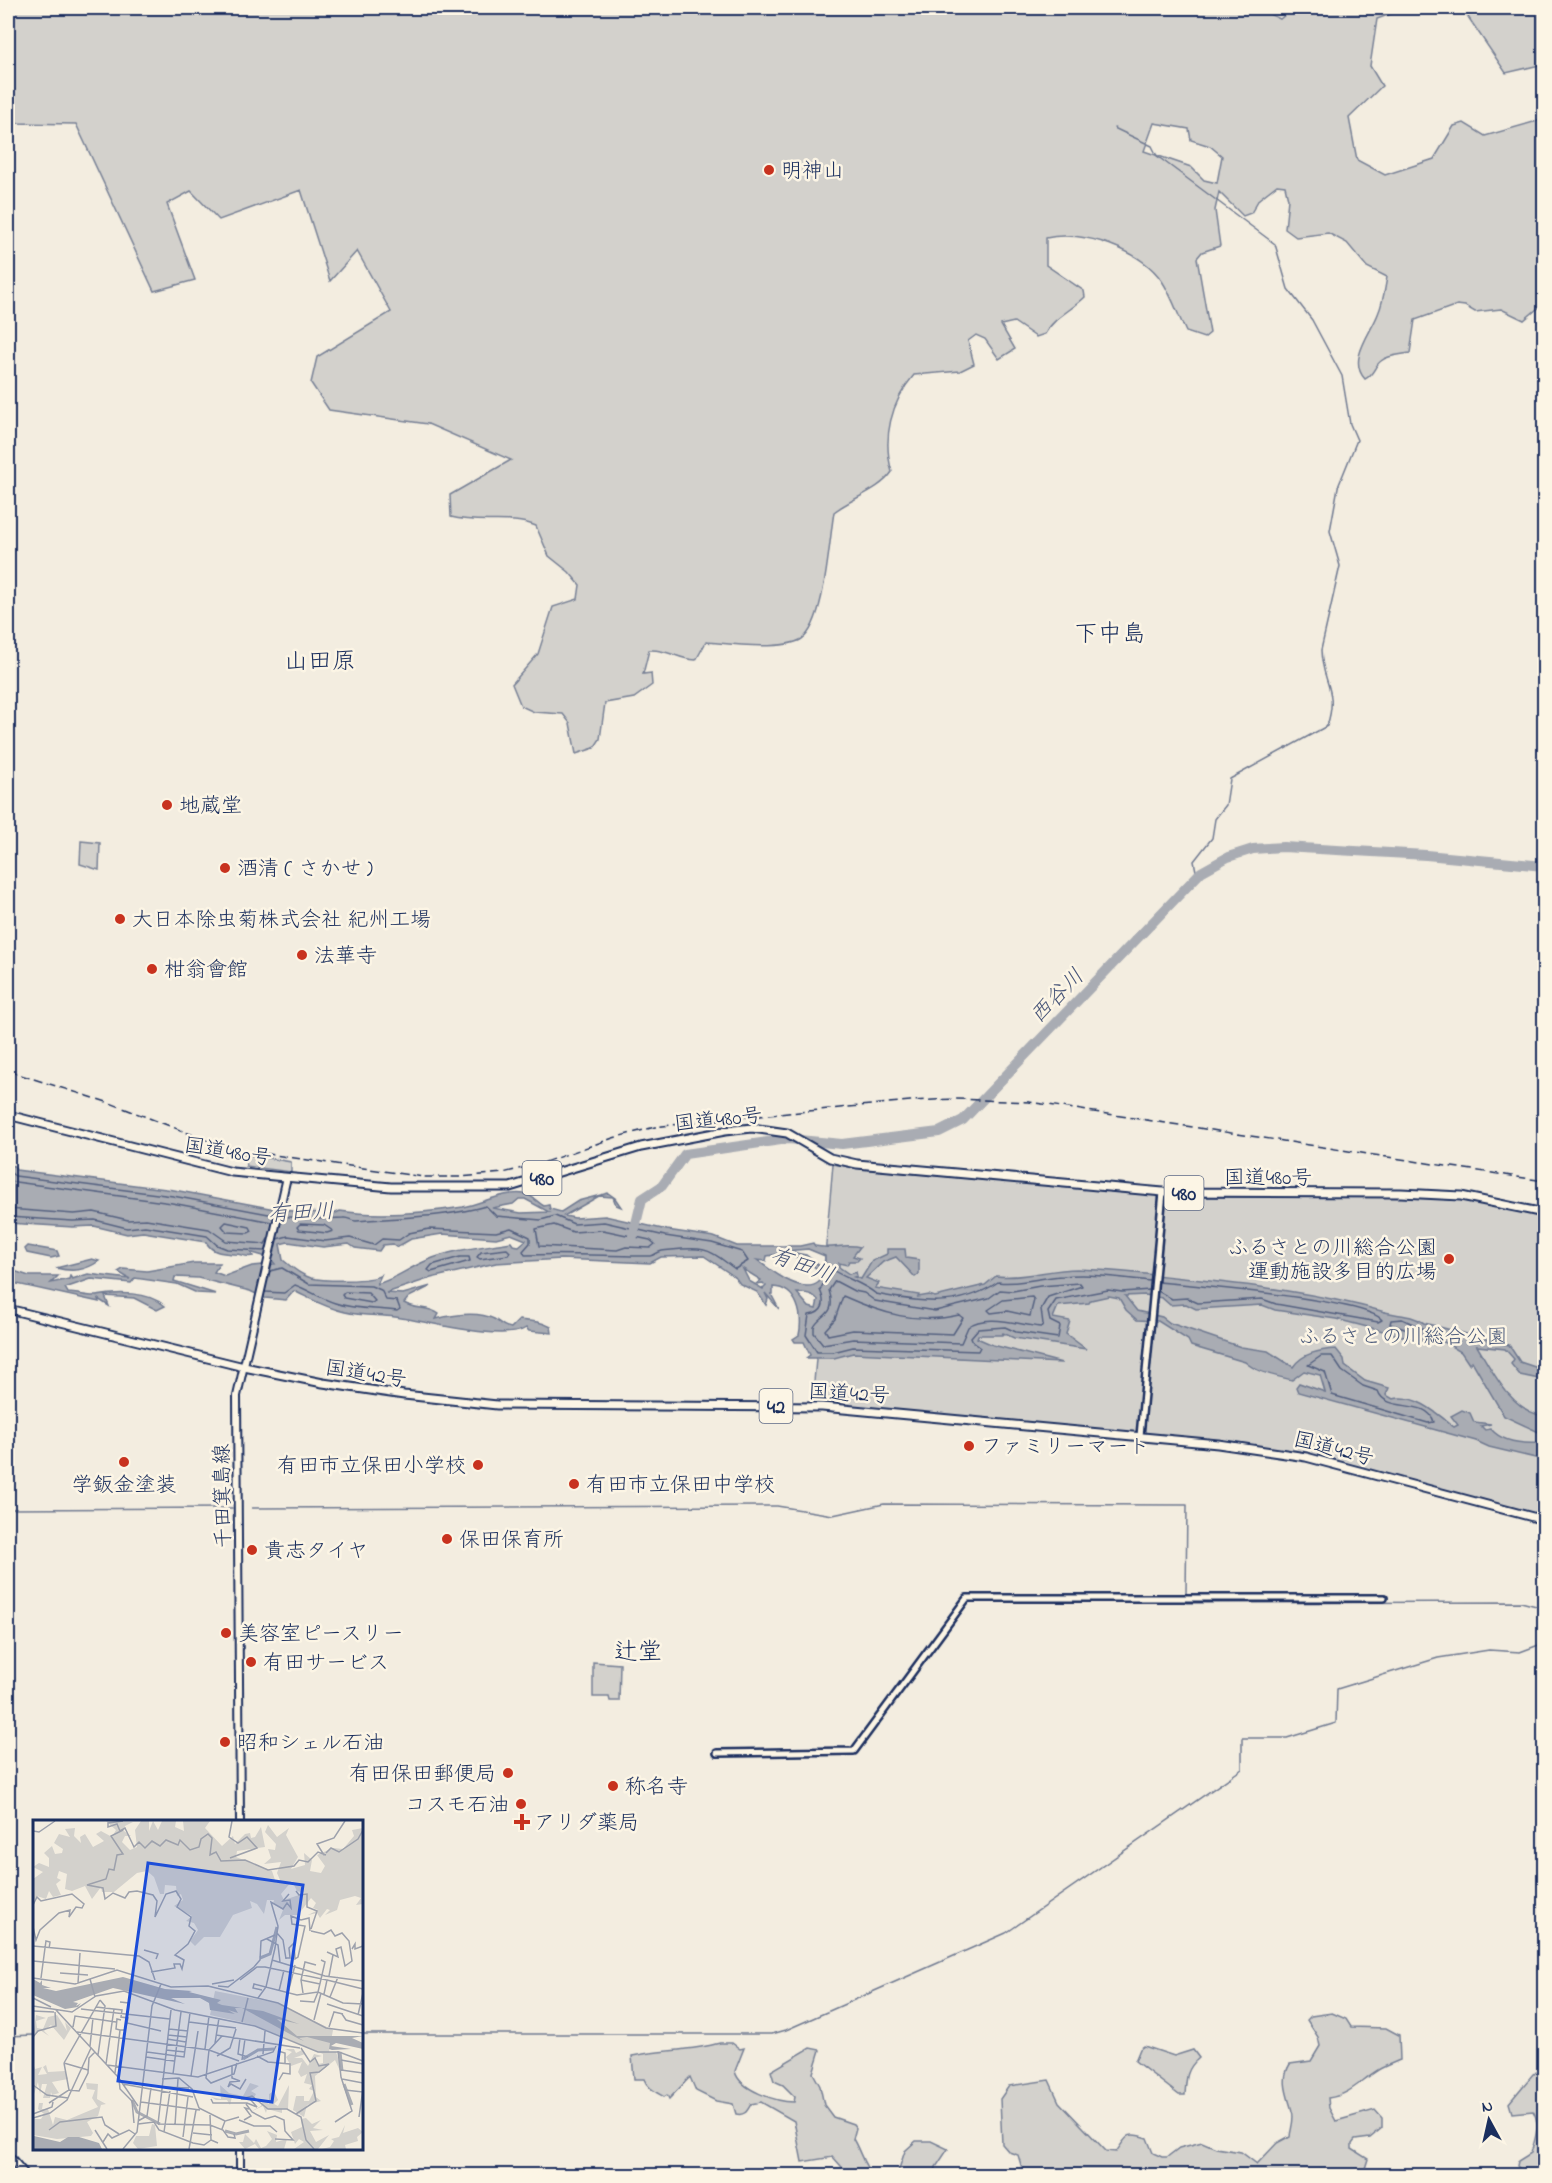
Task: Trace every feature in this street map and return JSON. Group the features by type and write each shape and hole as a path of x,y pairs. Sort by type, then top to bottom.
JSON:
{"main road":[{"name":"国道480号","path":"8,1114 211,1168 287,1180 391,1187 510,1187 641,1147 681,1138 752,1128 776,1130 791,1135 824,1154 857,1164 1163,1196 1442,1195 1487,1200 1545,1213"},
{"name":"千田箕島線","path":"240,1820 237,1402 287,1180"},
{"name":"国道42号","path":"8,1309 323,1383 467,1403 822,1407 1140,1434 1286,1453 1545,1520"},
{"path":"240,2150 240,2175"},
{"path":"8,2155 26,2175"}],"street":[{"path":"1140,1434 1163,1196"},
{"path":"717,1753 854,1751 967,1598 1384,1598"}],"green space":[{"path":"8,8 1257,8 1280,19 1293,8 1407,8 1377,19 1370,66 1382,86 1349,118 1357,160 1385,175 1434,159 1454,126 1464,123 1485,136 1544,119 1544,303 1524,320 1501,309 1475,312 1465,306 1457,305 1415,320 1410,353 1384,359 1365,379 1358,364 1359,355 1380,310 1387,277 1367,267 1347,243 1328,233 1296,237 1285,229 1288,199 1285,186 1277,185 1259,199 1251,213 1243,216 1219,192 1215,210 1220,246 1202,252 1197,258 1210,333 1204,338 1186,332 1162,281 1140,260 1126,251 1093,239 1060,236 1046,238 1046,265 1084,291 1085,297 1048,328 1045,334 1036,337 1014,322 1001,325 1015,349 999,359 985,339 976,335 968,341 974,364 960,371 914,375 899,397 891,421 888,446 892,472 873,489 834,512 821,599 810,630 802,639 793,643 769,646 706,642 696,660 649,650 643,674 651,673 652,685 634,698 605,703 600,739 594,748 576,754 570,723 563,714 534,712 521,706 512,684 538,654 553,607 578,599 580,585 569,572 549,556 536,526 516,521 451,517 450,495 511,460 428,424 329,410 311,383 317,357 391,312 357,251 330,281 301,190 219,220 191,191 167,204 195,280 154,291 76,124 11,123 8,104","holes":["1154,123 1189,129 1191,140 1210,146 1222,156 1217,183 1204,180 1191,167 1144,151"]},
{"path":"1462,8 1544,8 1544,64 1506,73"},
{"path":"81,841 100,843 99,870 80,864"},
{"path":"244,1154 291,1162 291,1172 246,1166"},
{"name":"ふるさとの川総合公園","path":"833,1164 863,1169 1176,1197 1376,1196 1463,1199 1544,1216 1544,1517 1308,1456 1156,1435 812,1405"},
{"path":"593,1662 620,1664 619,1701 610,1701 609,1697 593,1697"},
{"path":"1332,2013 1346,2019 1351,2027 1386,2028 1399,2035 1400,2060 1378,2070 1349,2091 1328,2098 1329,2108 1336,2121 1375,2110 1382,2118 1382,2128 1370,2138 1355,2140 1352,2144 1352,2149 1368,2159 1363,2175 1334,2175 1320,2170 1300,2176 1024,2175 1018,2155 1009,2152 1002,2144 1000,2099 1009,2086 1049,2080 1059,2102 1106,2151 1116,2152 1128,2136 1135,2135 1147,2138 1153,2153 1162,2157 1167,2157 1179,2148 1202,2142 1216,2148 1241,2152 1257,2164 1277,2143 1290,2136 1293,2114 1285,2082 1287,2070 1290,2064 1311,2061 1320,2046 1318,2037 1307,2020 1311,2016"},
{"path":"732,2043 740,2049 744,2048 735,2071 744,2084 760,2094 794,2102 795,2097 783,2085 774,2081 771,2071 810,2048 820,2050 813,2073 820,2086 824,2105 833,2117 853,2124 856,2128 853,2139 867,2168 873,2175 849,2175 833,2157 802,2162 794,2121 761,2102 751,2104 744,2114 736,2114 733,2104 716,2101 696,2091 690,2077 669,2099 667,2095 664,2097 652,2090 644,2079 634,2079 632,2056"},
{"path":"1144,2046 1174,2056 1193,2050 1199,2058 1189,2070 1185,2095 1179,2095 1135,2061 1140,2049"},
{"path":"1544,2067 1542,2079 1544,2175 1527,2175 1517,2166 1518,2161 1531,2153 1537,2121 1533,2111 1512,2113 1509,2103 1533,2074"},
{"path":"916,2141 931,2141 948,2149 936,2167 935,2175 897,2175 905,2151"}],"water":[{"path":"8,1165 14,1166 16,1170 174,1190 280,1210 334,1214 340,1211 401,1214 433,1211 463,1207 501,1196 517,1194 533,1197 544,1206 549,1205 550,1209 561,1212 578,1201 608,1193 615,1198 621,1207 616,1205 613,1197 599,1196 564,1216 575,1218 605,1216 667,1230 714,1237 737,1246 800,1246 813,1243 821,1247 860,1247 853,1256 860,1258 857,1261 849,1261 847,1265 839,1263 839,1267 849,1274 856,1272 857,1276 854,1277 861,1279 872,1261 887,1254 887,1249 905,1249 906,1258 919,1260 919,1274 915,1277 896,1257 883,1262 866,1278 879,1283 875,1288 919,1295 918,1297 929,1295 935,1297 985,1285 996,1276 1006,1277 1077,1269 1285,1290 1409,1317 1509,1345 1520,1362 1544,1370 1544,1380 1520,1375 1511,1364 1514,1359 1505,1349 1477,1346 1504,1389 1513,1399 1532,1413 1544,1416 1544,1460 1489,1447 1476,1441 1298,1392 1296,1387 1299,1383 1325,1392 1320,1375 1304,1371 1292,1380 1261,1371 1245,1362 1191,1346 1188,1340 1158,1321 1137,1320 1126,1310 1119,1298 1109,1296 1091,1300 1089,1303 1058,1306 1053,1318 1070,1321 1066,1334 1086,1349 1014,1338 1003,1333 1002,1335 978,1335 977,1338 993,1345 1062,1363 853,1353 834,1358 806,1358 810,1355 804,1342 795,1342 793,1339 799,1335 800,1320 797,1304 788,1292 773,1287 773,1294 771,1294 779,1309 765,1293 768,1299 766,1305 757,1292 740,1284 735,1277 704,1256 661,1257 650,1263 561,1259 496,1263 431,1278 386,1293 403,1294 431,1286 409,1297 404,1303 439,1314 436,1319 473,1314 494,1319 511,1328 519,1320 531,1321 551,1327 552,1333 529,1331 526,1328 515,1332 500,1333 345,1312 325,1306 294,1291 286,1300 265,1298 250,1291 198,1278 175,1277 174,1281 216,1294 197,1293 177,1284 135,1278 131,1283 91,1279 65,1288 68,1293 90,1296 122,1293 141,1295 165,1306 157,1310 134,1298 105,1296 109,1306 98,1299 99,1302 8,1282 8,1269 29,1276 58,1276 51,1283 69,1279 70,1276 72,1279 88,1274 130,1279 118,1272 123,1269 147,1271 194,1263 220,1263 214,1272 225,1276 252,1266 275,1264 270,1258 253,1253 251,1253 253,1256 248,1257 222,1253 212,1249 206,1242 143,1232 127,1234 94,1226 8,1223","holes":["519,1199 525,1199 549,1212 521,1213 492,1208 513,1204","442,1234 496,1238 511,1234 526,1240 519,1246 511,1242 448,1253 377,1284 381,1275 368,1279 347,1280 307,1277 283,1260 280,1244 288,1242 323,1247 349,1244 355,1248 379,1251 383,1245 393,1244 397,1247 411,1239","808,1249 825,1256 825,1265 821,1267 806,1255 785,1251","780,1254 806,1259 821,1273 819,1282 804,1286 796,1284 757,1260 766,1261 767,1256","743,1269 761,1280 756,1284 763,1283 766,1286 763,1289 749,1281","797,1293 814,1296 818,1300 816,1309 809,1307","1145,1295 1162,1298 1170,1305 1186,1304 1196,1309 1262,1305 1275,1310 1336,1319 1422,1341 1439,1339 1461,1352 1469,1364 1472,1361 1504,1416 1541,1433 1539,1443 1519,1442 1501,1437 1491,1429 1485,1430 1481,1426 1491,1424 1474,1422 1470,1413 1462,1410 1451,1416 1458,1425 1454,1427 1418,1402 1410,1399 1393,1399 1386,1395 1389,1388 1365,1381 1345,1366 1344,1359 1336,1349 1306,1355 1293,1367 1268,1351 1241,1347 1170,1323 1162,1317 1137,1311 1125,1296"]},
{"path":"28,1246 57,1251 59,1256 51,1258 27,1253 25,1249"},
{"path":"92,1259 99,1261 83,1269 56,1268"}],"waterway":[{"path":"1114,128 1152,146 1157,156 1275,244 1288,289 1312,320 1342,376 1350,424 1357,440 1338,487 1330,531 1340,566 1321,650 1331,695 1327,726 1230,779 1226,805 1215,819 1212,838 1194,861 1197,876"},
{"name":"西谷川","path":"633,1236 642,1199 662,1186 685,1154 788,1139 842,1144 939,1132 963,1120 1201,872 1228,857 1253,849 1283,847 1426,855 1544,866"},
{"path":"252,1508 777,1506 833,1515 884,1504 1187,1505 1186,1595"},
{"path":"8,1509 232,1508"},
{"path":"1186,1600 1186,1603 1521,1602 1544,1608"},
{"path":"363,2034 772,2034 786,2030 1006,1933 1242,1769 1242,1738 1287,1738 1336,1723 1337,1689 1438,1658 1489,1650 1520,1652 1544,1643"},
{"path":"8,2036 33,2035"},
{"path":"8,2167 14,2176"}],"railway":[{"path":"8,1071 110,1103 227,1148 424,1177 461,1177 503,1173 655,1127 910,1101 956,1099 1029,1102 1544,1181"}],"place":[{"name":"明神山","path":"769,170"},
{"name":"地蔵堂","path":"167,805"},
{"name":"酒清 ( さかせ )","path":"225,868"},
{"name":"大日本除虫菊株式会社 紀州工場","path":"120,919"},
{"name":"法華寺","path":"302,955"},
{"name":"柑翁會館","path":"152,969"},
{"name":"ふるさとの川総合公園 運動施設多目的広場","path":"1449,1259"},
{"name":"ファミリーマート","path":"969,1446"},
{"name":"学鈑金塗装","path":"124,1462"},
{"name":"有田市立保田小学校","path":"478,1465"},
{"name":"有田市立保田中学校","path":"574,1484"},
{"name":"保田保育所","path":"447,1539"},
{"name":"貴志タイヤ","path":"252,1550"},
{"name":"美容室ピースリー","path":"226,1633"},
{"name":"有田サービス","path":"251,1662"},
{"name":"昭和シェル石油","path":"225,1742"},
{"name":"有田保田郵便局","path":"508,1773"},
{"name":"称名寺","path":"613,1786"},
{"name":"コスモ石油","path":"521,1804"},
{"name":"アリダ薬局","path":"522,1822"}],"district":[{"name":"下中島","path":"1110,633"},
{"name":"山田原","path":"320,660"},
{"name":"辻堂","path":"638,1651"}],"water label":[{"name":"有田川","path":"301,1211"},
{"name":"有田川","path":"803,1264"}]}
